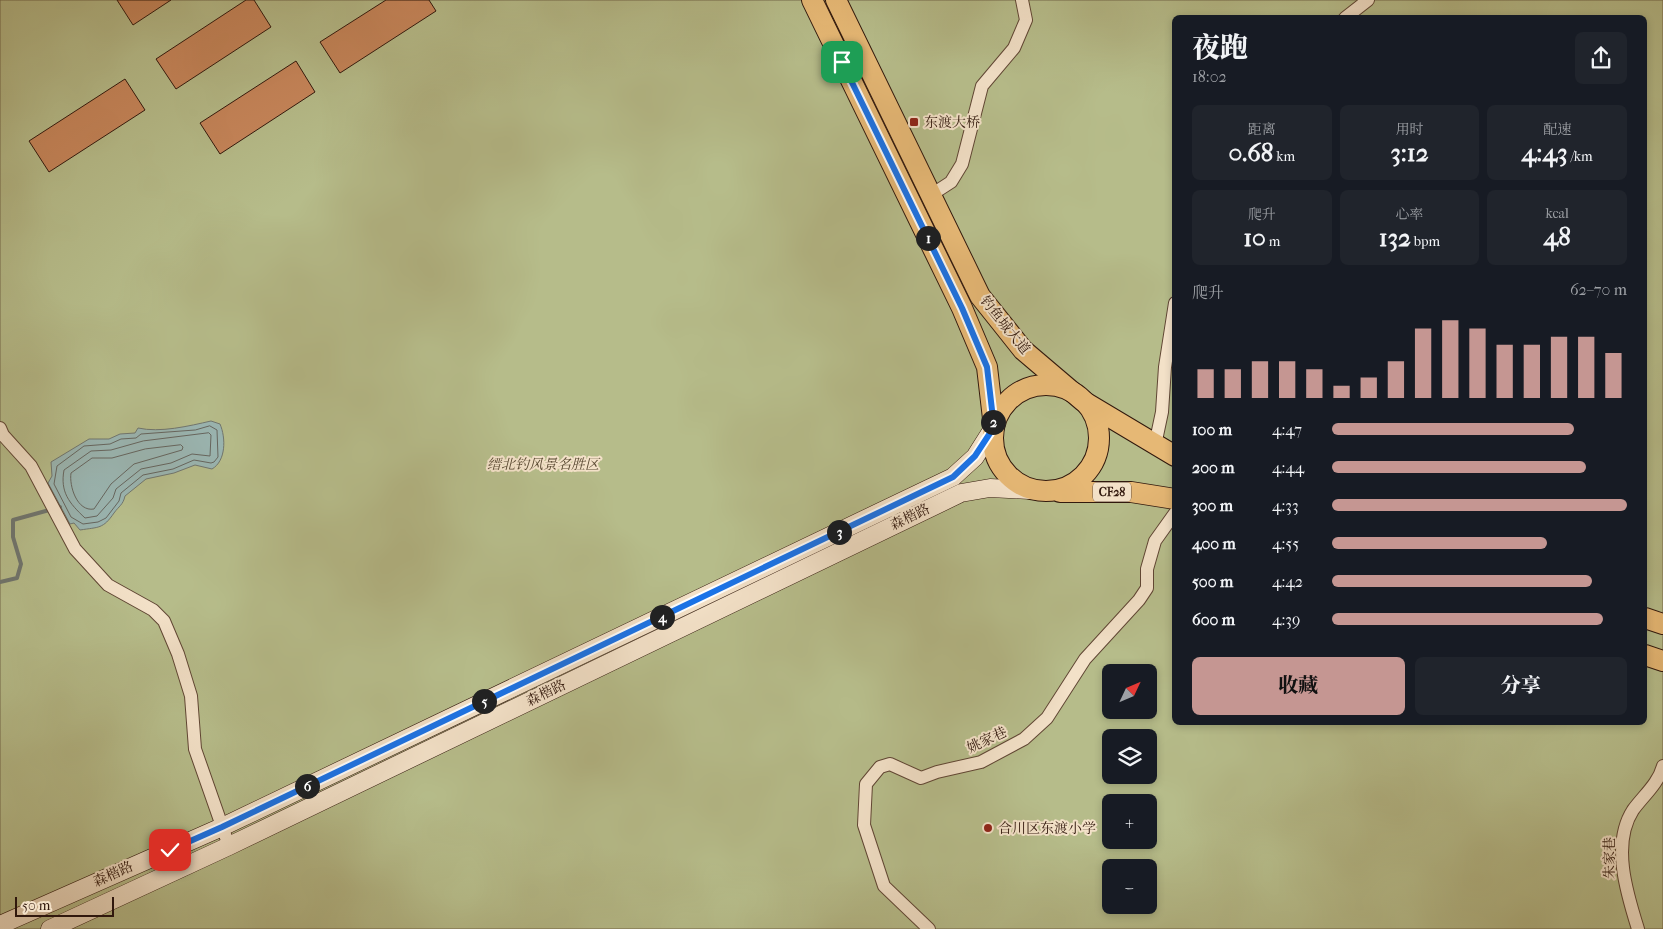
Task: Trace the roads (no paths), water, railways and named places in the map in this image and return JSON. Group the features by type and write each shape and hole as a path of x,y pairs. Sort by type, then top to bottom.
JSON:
{"main road":[{"name":"钓鱼城大道","path":"812,0 962,308 987,367 994,427"},
{"name":"钓鱼城大道","path":"836,0 980,296 1022,350 1083,401 1172,454"},
{"path":"1039,386 1055,386 1070,391 1083,401 1094,415 1099,432 1098,449 1092,466 1080,479 1065,488 1048,492 1033,490 1019,484 1007,474 998,460 993,444 994,427 1005,405 1024,390 1039,386"},
{"name":"森楷路","path":"0,925 222,827 953,477 975,456 994,427"},
{"name":"森楷路","path":"50,929 229,846 961,493 990,488 1048,492"},
{"name":"CF28","path":"1048,492 1131,492 1172,499"},
{"path":"1647,619 1663,624"},
{"path":"1647,656 1663,661"}],"street":[{"path":"931,195 951,182 962,164 982,86 1014,48 1026,20 1022,0"},
{"path":"1349,15 1368,0"},
{"path":"1155,445 1162,412 1165,367 1172,322"},
{"path":"0,428 3,435 31,466 75,549 108,585 153,610 164,621 178,654 191,696 195,749 229,846"},
{"name":"姚家巷","path":"929,929 884,886 864,825 866,784 880,767 890,764 920,778 981,762 1024,739 1047,718 1086,660 1139,600 1147,588 1147,569 1155,541 1172,517"},
{"name":"朱家巷","path":"1638,929 1624,882 1624,831 1632,811 1660,778 1663,766"}],"water":[{"path":"211,421 220,424 224,442 220,461 212,469 195,465 174,473 146,479 125,496 122,503 103,525 80,530 74,523 70,524 48,483 52,476 51,462 89,439 109,439 120,434 135,433 138,428 156,430 184,427"}],"waterway":[{"path":"0,582 17,578 21,564 13,537 13,520 60,507"}],"place":[{"name":"东渡大桥","path":"914,122"},
{"name":"合川区东渡小学","path":"988,828"}],"park label":[{"name":"缙北钓风景名胜区","path":"543,464"}]}
